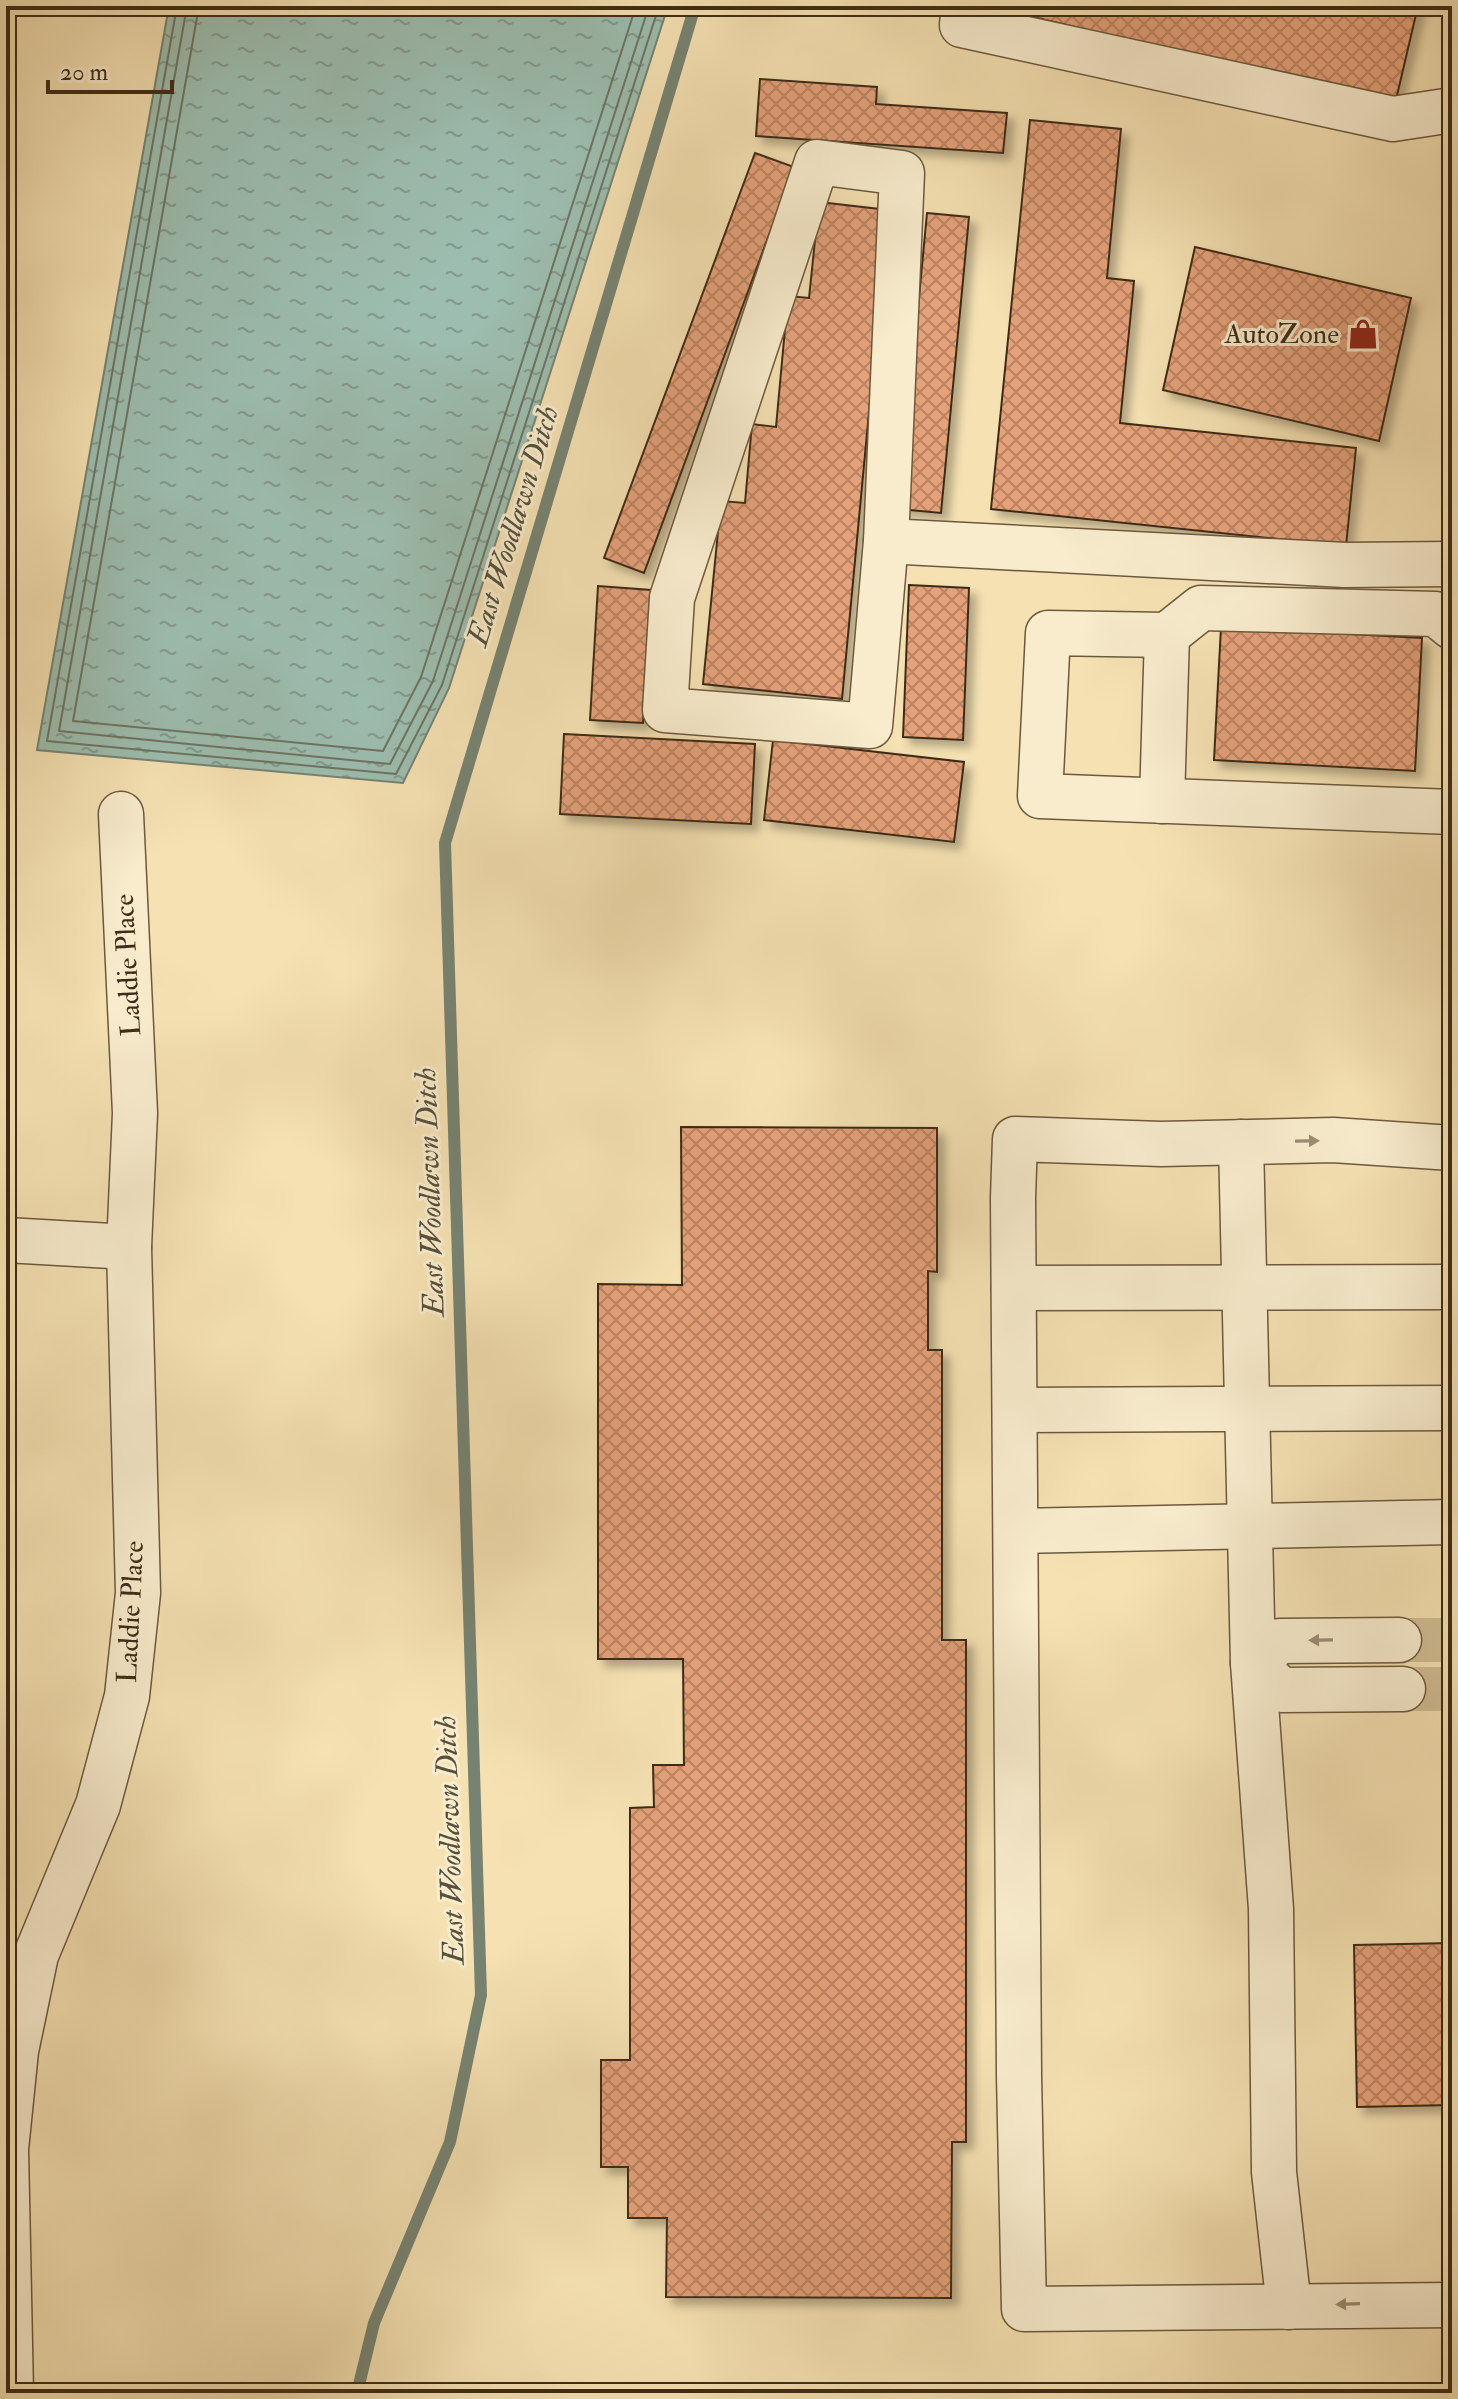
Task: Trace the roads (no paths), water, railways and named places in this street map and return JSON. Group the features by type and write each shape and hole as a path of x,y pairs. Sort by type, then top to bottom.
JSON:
{"street":[{"path":"964,6 962,25 1393,119 1452,110"},
{"path":"817,162 902,173 886,541 870,726 665,710 672,598 817,162"},
{"path":"886,541 1345,565 1452,564"},
{"path":"1452,627 1436,614 1201,608 1167,635 1048,633 1040,796 1452,812"},
{"path":"1162,801 1167,635"},
{"name":"Laddie Place","path":"11,2393 6,2149 16,2051 36,1955 98,1805 127,1696 138,1593 129,1247 135,1113 121,814"},
{"path":"1452,1148 1333,1140 1015,1139 1014,1288 1019,2061 1024,2309 1452,2305"},
{"path":"1241,1142 1247,1288 1253,1663 1271,1909 1274,2172 1289,2307"},
{"path":"6,1240 129,1247"},
{"path":"1014,1288 1452,1287"},
{"path":"1015,1410 1452,1408"},
{"path":"1017,1531 1452,1522"},
{"path":"1253,1663 1280,1641 1399,1640"},
{"path":"1253,1663 1281,1690 1403,1689"}],"water":[{"path":"169,6 668,6 449,688 403,783 37,750"}],"waterway":[{"name":"East Woodlawn Ditch","path":"357,2393 374,2323 450,2142 481,1995 445,843 695,6"}],"tunnel":[{"path":"1399,1640 1452,1640"},
{"path":"1403,1689 1452,1689"}],"place":[{"name":"AutoZone","path":"1363,334"}]}
